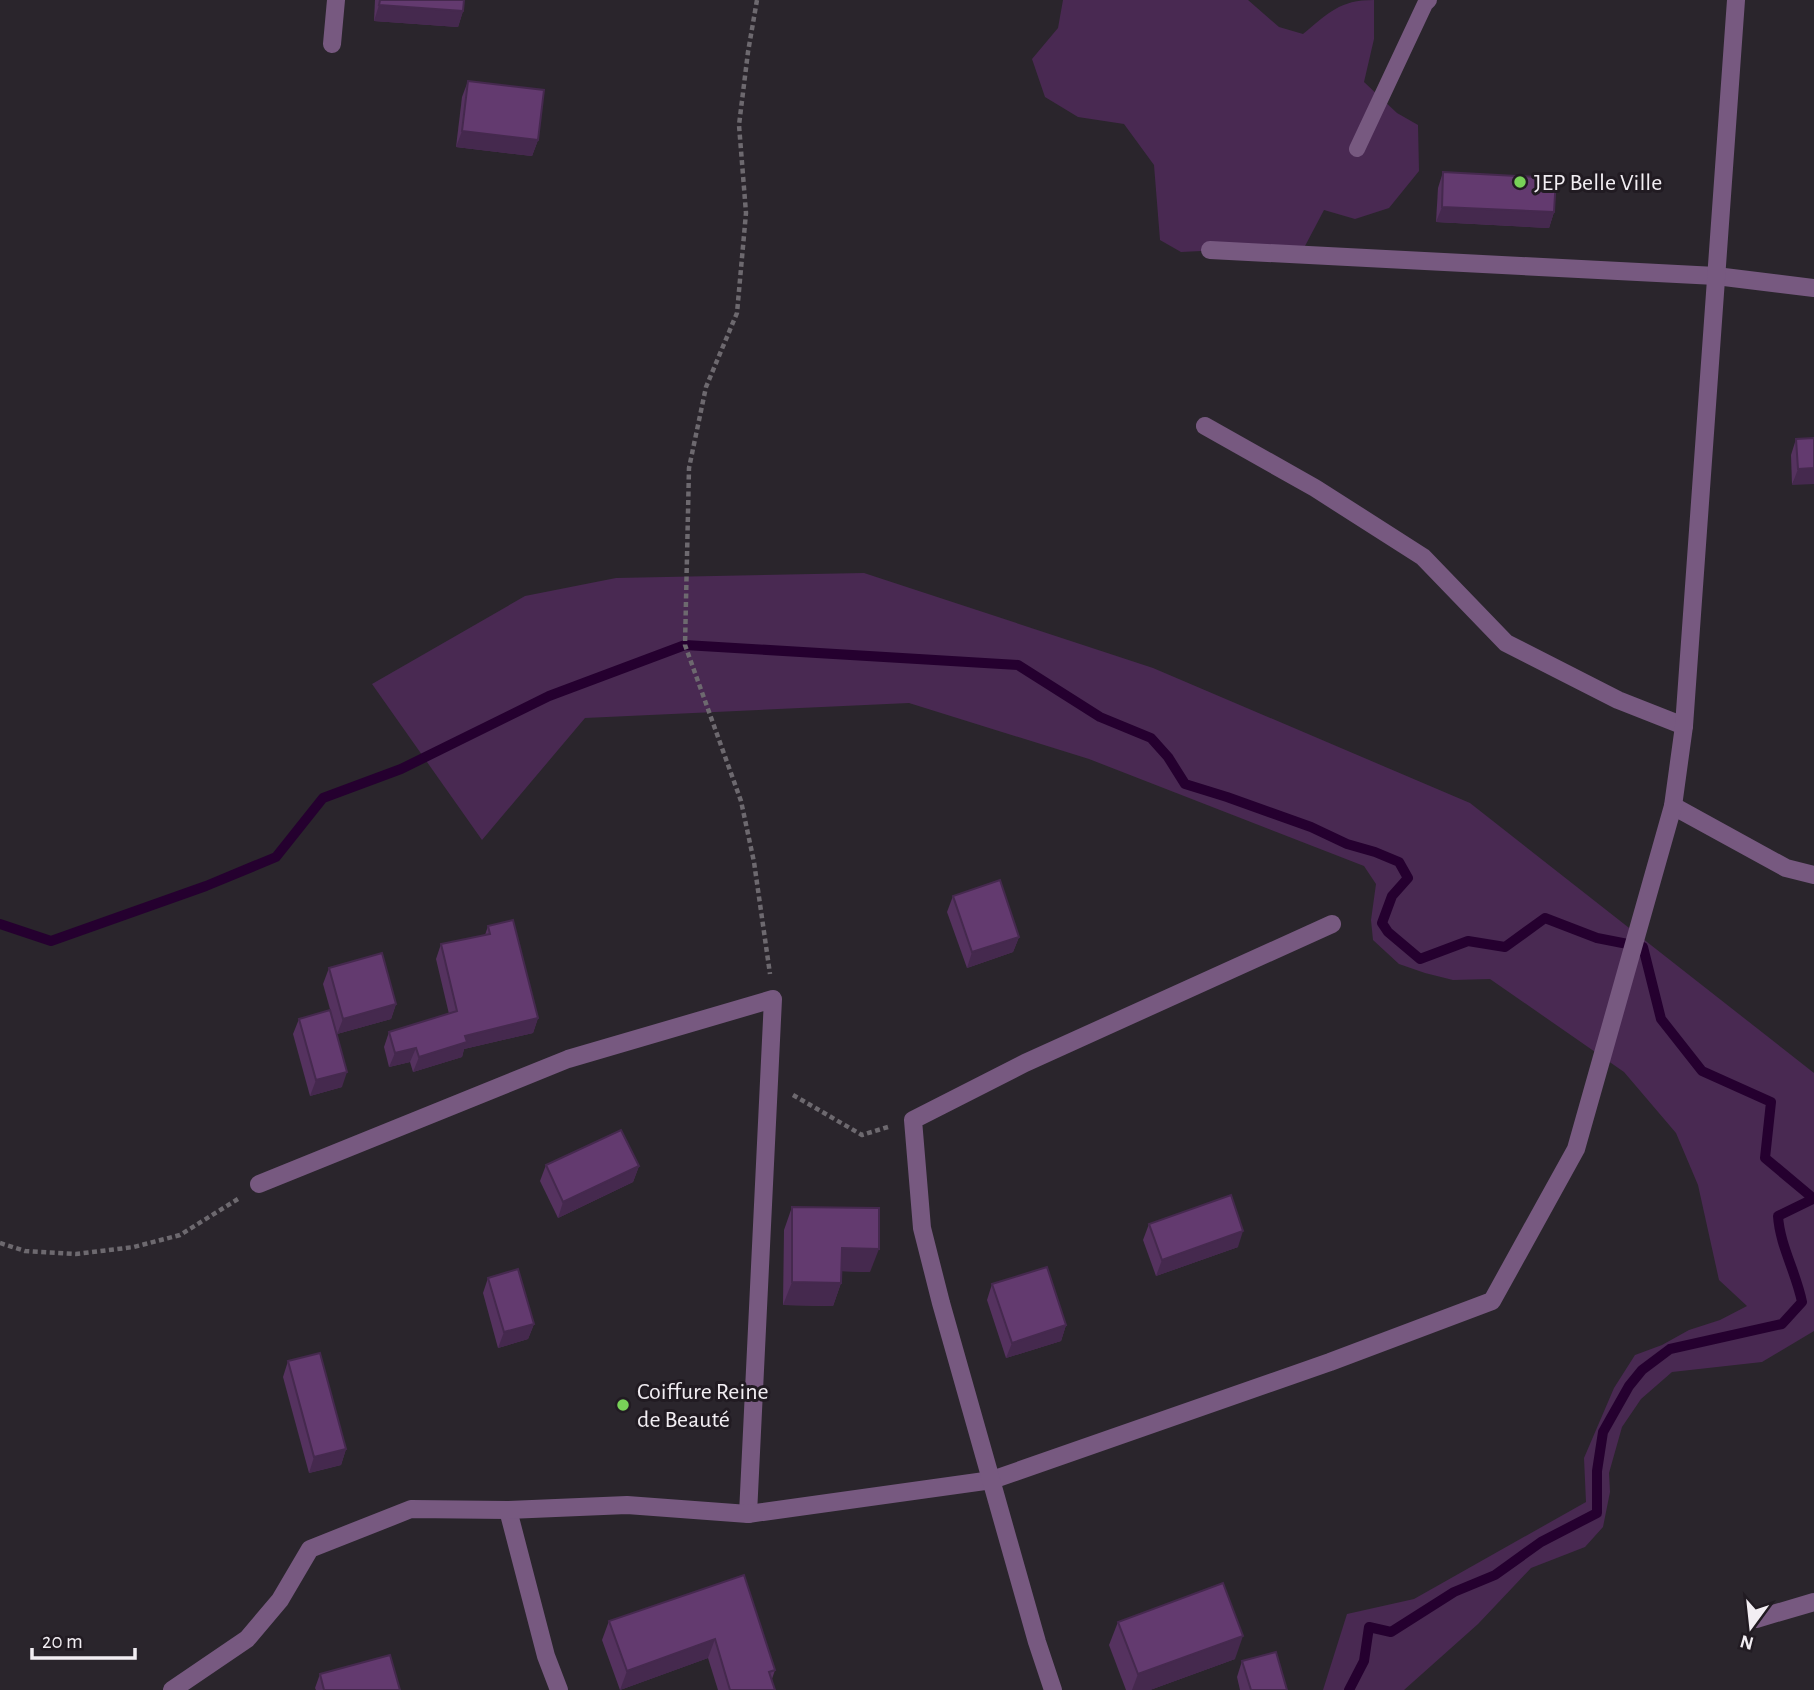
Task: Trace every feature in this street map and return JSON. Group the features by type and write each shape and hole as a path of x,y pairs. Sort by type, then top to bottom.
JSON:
{"street":[{"path":"332,44 336,0"},
{"path":"172,1690 247,1639 280,1600 310,1549 411,1509 508,1510 627,1505 748,1514 992,1480 1331,1362 1492,1301 1576,1149 1672,806 1684,726 1736,0"},
{"path":"1210,250 1716,276 1814,288"},
{"path":"1205,426 1315,488 1423,557 1506,643 1618,700 1684,726"},
{"path":"1672,806 1786,868 1814,874"},
{"path":"1053,1690 940,1303 922,1228 913,1120 1025,1063 1332,924"},
{"path":"259,1184 568,1059 773,999 748,1514"},
{"path":"508,1510 546,1656 559,1690"},
{"path":"1756,1619 1814,1602"}],"lane":[{"path":"1357,149 1429,0"}],"path":[{"path":"757,0 749,40 739,125 746,213 737,313 706,387 689,468 685,645 741,801 754,862 773,999"},
{"path":"769,1081 862,1135 913,1120"},
{"path":"0,1243 25,1251 76,1254 134,1247 180,1235 259,1184"}],"shaded area":[{"path":"1063,0 1248,0 1279,27 1303,34 1343,5 1374,0 1374,39 1364,82 1397,113 1418,125 1419,171 1389,208 1355,219 1324,210 1305,246 1181,252 1160,240 1154,165 1124,124 1078,117 1045,97 1032,59 1058,28"},
{"path":"864,573 1153,668 1470,803 1814,1073 1814,1331 1762,1362 1672,1372 1641,1399 1622,1427 1609,1473 1610,1492 1603,1527 1585,1547 1531,1568 1478,1624 1404,1690 1323,1690 1347,1614 1414,1599 1586,1502 1584,1458 1614,1388 1635,1355 1747,1306 1719,1280 1698,1185 1676,1133 1624,1072 1490,979 1453,980 1399,964 1373,940 1371,920 1376,884 1364,866 1089,759 909,703 585,718 482,840 372,684 525,596 616,578"}],"building":[{"path":"380,0 464,0 463,11 379,5"},
{"path":"468,81 544,90 538,140 462,131"},
{"path":"1443,172 1556,178 1554,212 1442,207"},
{"path":"1814,438 1814,468 1798,469 1796,439"},
{"path":"1000,880 1019,937 972,952 953,896"},
{"path":"513,920 538,1018 465,1036 467,1042 419,1057 416,1048 395,1053 389,1032 457,1011 441,944 490,934 488,926"},
{"path":"382,953 396,1004 343,1019 329,968"},
{"path":"330,1010 347,1072 316,1080 299,1019"},
{"path":"621,1130 639,1166 563,1202 546,1165"},
{"path":"1231,1195 1243,1231 1162,1260 1149,1224"},
{"path":"792,1207 879,1208 879,1249 842,1248 841,1283 792,1282"},
{"path":"1047,1267 1066,1325 1012,1343 992,1284"},
{"path":"518,1269 534,1324 504,1332 488,1278"},
{"path":"320,1353 346,1449 314,1457 288,1361"},
{"path":"744,1575 775,1670 769,1672 775,1690 730,1690 715,1639 627,1671 609,1621"},
{"path":"1223,1583 1243,1636 1138,1674 1118,1622"},
{"path":"1276,1652 1287,1690 1251,1690 1242,1661"},
{"path":"390,1655 400,1690 324,1690 320,1674"}],"waterway":[{"path":"0,924 51,941 206,886 276,857 323,798 401,769 549,696 685,645 1018,665 1100,717 1151,738 1168,757 1185,784 1311,827 1347,844 1399,862 1408,878 1392,896 1382,923 1388,932 1420,959 1468,941 1505,947 1545,918 1597,938 1643,947 1661,1019 1702,1071 1771,1102 1765,1158 1814,1199"},
{"path":"1349,1690 1364,1661 1369,1627 1391,1632 1454,1592 1495,1575 1541,1542 1597,1513 1597,1471 1603,1432 1629,1386 1642,1370 1670,1349 1782,1324 1802,1302 1778,1216 1813,1199"}],"place":[{"name":"JEP Belle Ville","path":"1520,182"},
{"name":"Coiffure Reine de Beauté","path":"623,1405"}]}
